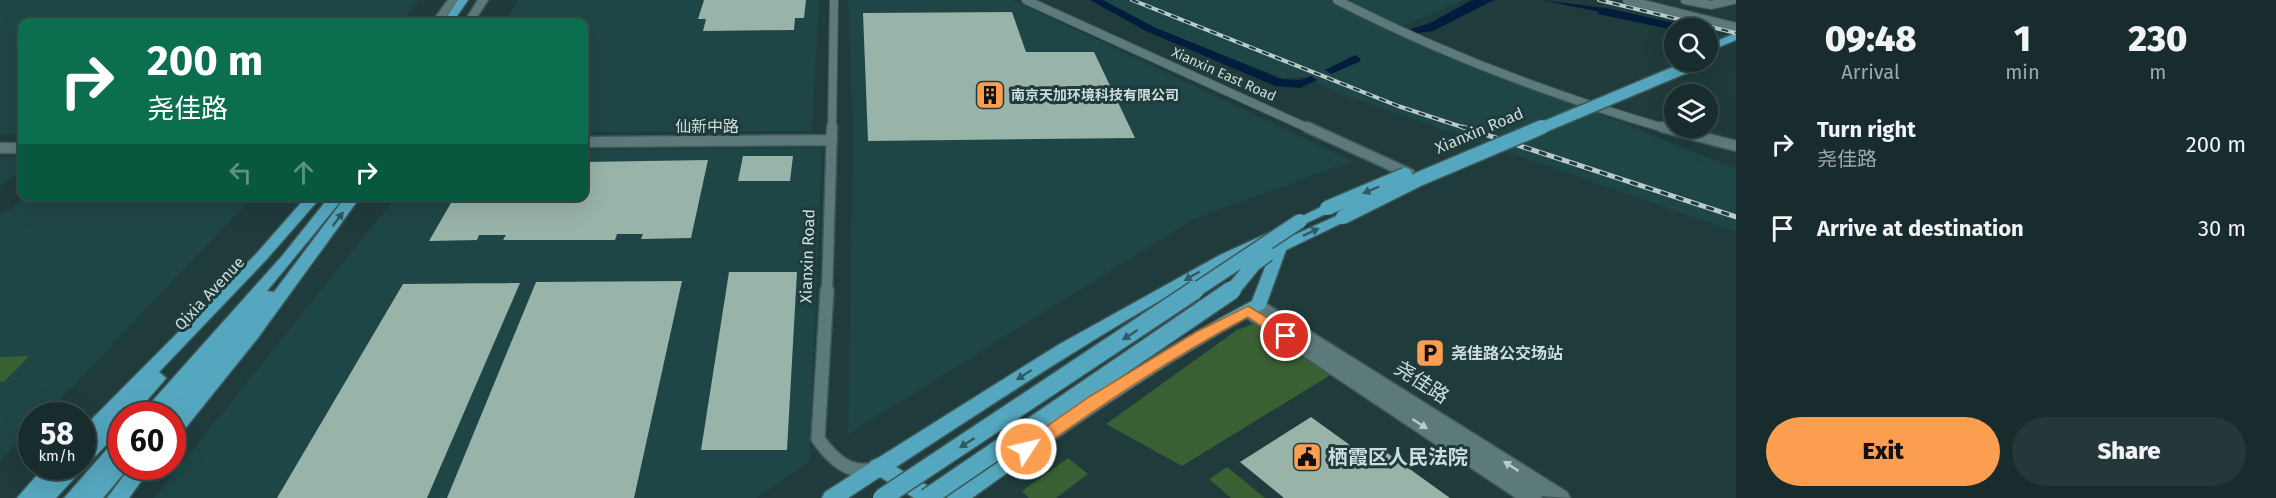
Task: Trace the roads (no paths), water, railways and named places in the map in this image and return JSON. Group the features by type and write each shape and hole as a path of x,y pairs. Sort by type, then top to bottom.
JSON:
{"main road":[{"path":"440,18 453,0"},
{"path":"451,18 464,0"},
{"path":"463,18 475,0"},
{"path":"472,18 483,0"},
{"path":"1718,44 1736,36"},
{"path":"1718,53 1736,46"},
{"name":"Xianxin Road","path":"832,498 878,466 1064,349 1225,258 1300,221 1664,67"},
{"name":"Xianxin Road","path":"878,466 929,498 1231,292 1254,264 1279,246 1419,179 1675,72"},
{"path":"96,427 261,257 311,201"},
{"name":"Qixia Avenue","path":"135,402 271,258 319,201"},
{"path":"160,402 287,259 334,201"},
{"path":"186,414 251,335 350,201"},
{"name":"Xianxin Road","path":"882,498 1300,221"},
{"path":"177,402 319,244"},
{"path":"183,402 319,244"},
{"path":"957,498 1095,401 1201,335 1254,307 1279,246"},
{"name":"尧佳路","path":"1254,307 1532,498"},
{"name":"尧佳路","path":"1254,307 1560,498"},
{"name":"Qixia Avenue","path":"96,443 108,431"},
{"path":"74,498 108,460"},
{"path":"91,498 108,479"},
{"path":"27,498 44,480"},
{"path":"44,498 61,480"},
{"path":"100,498 115,480"},
{"path":"117,498 132,480"}],"street":[{"name":"Xianxin Road","path":"834,0 830,252 818,439 836,460 850,469 866,471 878,466"},
{"name":"Xianxin East Road","path":"1026,0 1410,174"},
{"path":"1337,0 1399,31 1548,91 1685,134 1736,146"},
{"path":"1627,0 1736,27"},
{"path":"1685,0 1711,5 1733,0"},
{"name":"仙新中路","path":"588,142 832,140"},
{"path":"0,148 18,148"}],"waterway":[{"path":"1095,0 1150,29 1279,83 1300,84 1311,80"},
{"path":"1602,12 1664,24"},
{"path":"1408,32 1443,22"},
{"path":"1331,70 1355,59"}],"railway":[{"path":"1132,0 1398,106 1468,129"},
{"path":"1599,0 1736,33"},
{"path":"1463,127 1736,217"}],"place":[{"name":"南京天加环境科技有限公司","path":"990,95"},
{"name":"尧佳路公交场站","path":"1430,353"},
{"name":"栖霞区人民法院","path":"1307,457"}]}
